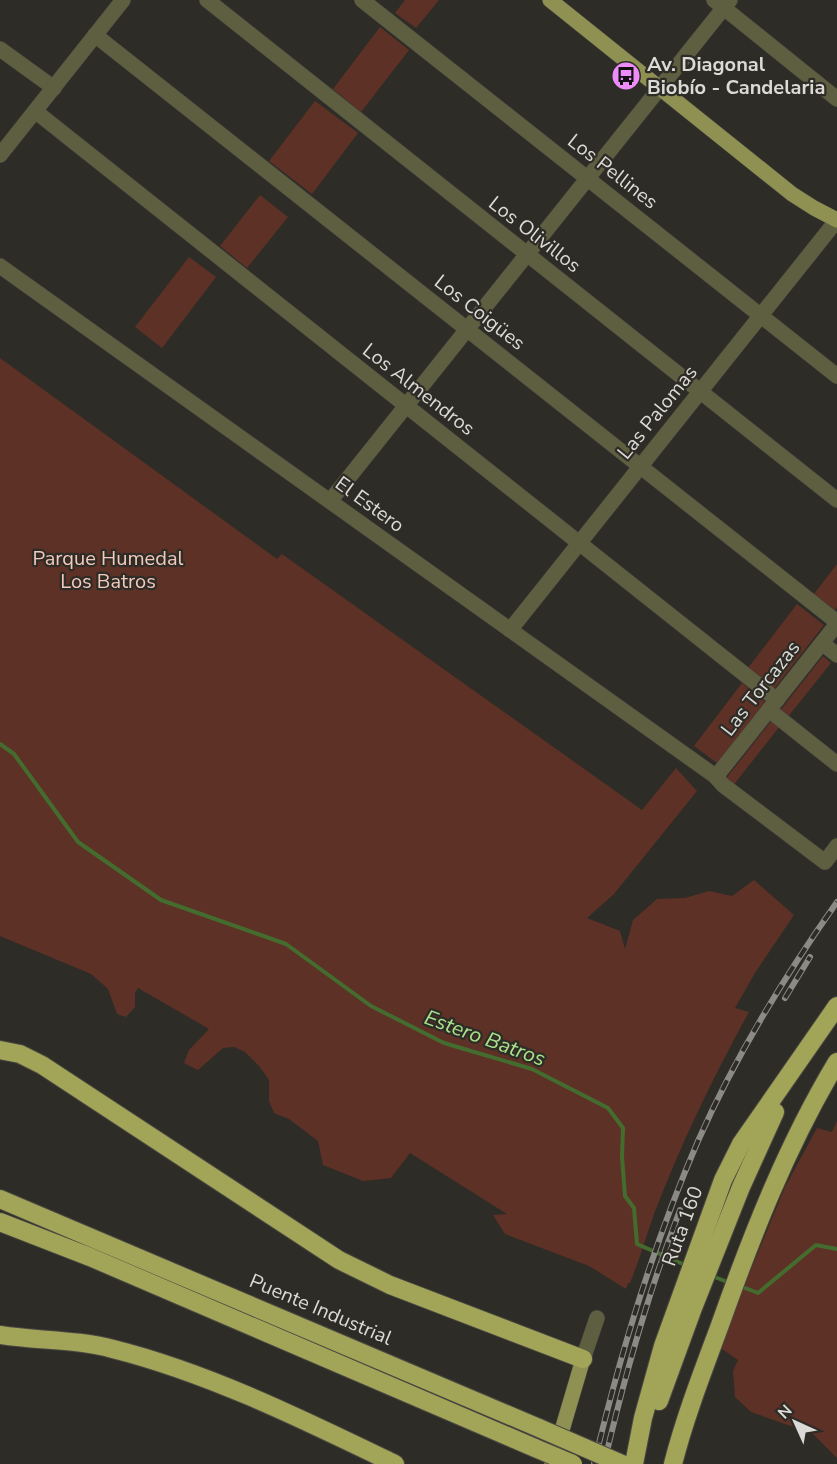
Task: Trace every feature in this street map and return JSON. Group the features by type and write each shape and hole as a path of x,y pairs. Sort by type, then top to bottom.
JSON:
{"highway":[{"name":"Ruta 160","path":"634,1464 650,1394 704,1255 789,1084 837,1006"},
{"path":"0,1050 20,1054 42,1065 339,1260 398,1288 583,1359"},
{"path":"673,1464 686,1418 741,1268 792,1147 837,1062"},
{"name":"Puente Industrial","path":"0,1198 622,1464"},
{"path":"0,1222 90,1257 573,1464"},
{"path":"0,1228 19,1230"},
{"name":"Ruta 160","path":"641,1464 687,1301"},
{"path":"0,1335 82,1342 143,1357 249,1397 395,1464"}],"main road":[{"path":"550,0 792,194 837,220"},
{"path":"552,1464 583,1359"}],"street":[{"path":"0,154 123,0"},
{"name":"Los Olivillos","path":"207,0 837,500"},
{"name":"Los Pellines","path":"362,0 837,376"},
{"path":"330,501 660,88 723,2 837,99"},
{"name":"Los Coigües","path":"95,35 837,623"},
{"path":"0,49 54,88"},
{"name":"Los Almendros","path":"35,111 579,543 773,705 837,764"},
{"name":"Las Palomas","path":"510,630 837,220"},
{"name":"El Estero","path":"0,266 715,776 825,862 837,846"},
{"name":"Las Torcazas","path":"715,776 837,623"},
{"path":"822,643 837,655"},
{"path":"583,1359 597,1318"}],"green space":[{"path":"405,0 439,0 416,28 395,13"},
{"path":"380,27 409,50 361,112 333,89"},
{"path":"315,101 358,133 312,194 269,161"},
{"path":"260,195 288,217 247,268 220,246"},
{"path":"189,257 216,277 162,348 135,327"},
{"name":"Parque Humedal Los Batros","path":"0,358 277,559 282,554 642,810 676,768 697,791 614,894 587,918 620,931 625,949 633,920 657,899 685,898 709,891 732,896 754,880 794,915 755,973 735,1008 749,1012 686,1136 626,1289 589,1266 505,1234 493,1215 507,1214 410,1153 391,1178 363,1181 323,1165 318,1141 289,1119 274,1113 269,1101 269,1080 245,1052 234,1047 223,1048 198,1070 184,1063 189,1050 209,1029 138,988 135,993 135,1007 126,1017 117,1014 108,989 91,974 0,936"},
{"path":"837,564 837,607 835,610 814,594"},
{"path":"797,604 824,625 774,689 748,668"},
{"path":"823,656 831,663 787,718 779,712"},
{"path":"742,683 765,702 717,763 694,746"},
{"path":"772,720 780,726 732,787 724,781"},
{"path":"837,1121 837,1458 807,1428 802,1430 751,1412 735,1397 733,1371 738,1360 719,1347 785,1187 817,1128 832,1132"}],"waterway":[{"name":"Estero Batros","path":"0,744 14,754 78,842 161,900 286,944 371,1006 444,1043 532,1069 608,1108 623,1128 622,1157 625,1196 634,1208 637,1244 685,1265"},
{"name":"Estero Batros","path":"740,1286 758,1293 816,1245 837,1249"},
{"name":"Estero Batros","path":"712,1276 730,1283"}],"railway":[{"path":"594,1464 639,1300 666,1220 698,1141 744,1048 798,959 837,902"},
{"path":"785,998 810,957"},
{"path":"604,1464 638,1336 657,1273 680,1210"}],"place":[{"name":"Av. Diagonal Biobío - Candelaria","path":"626,76"}]}
